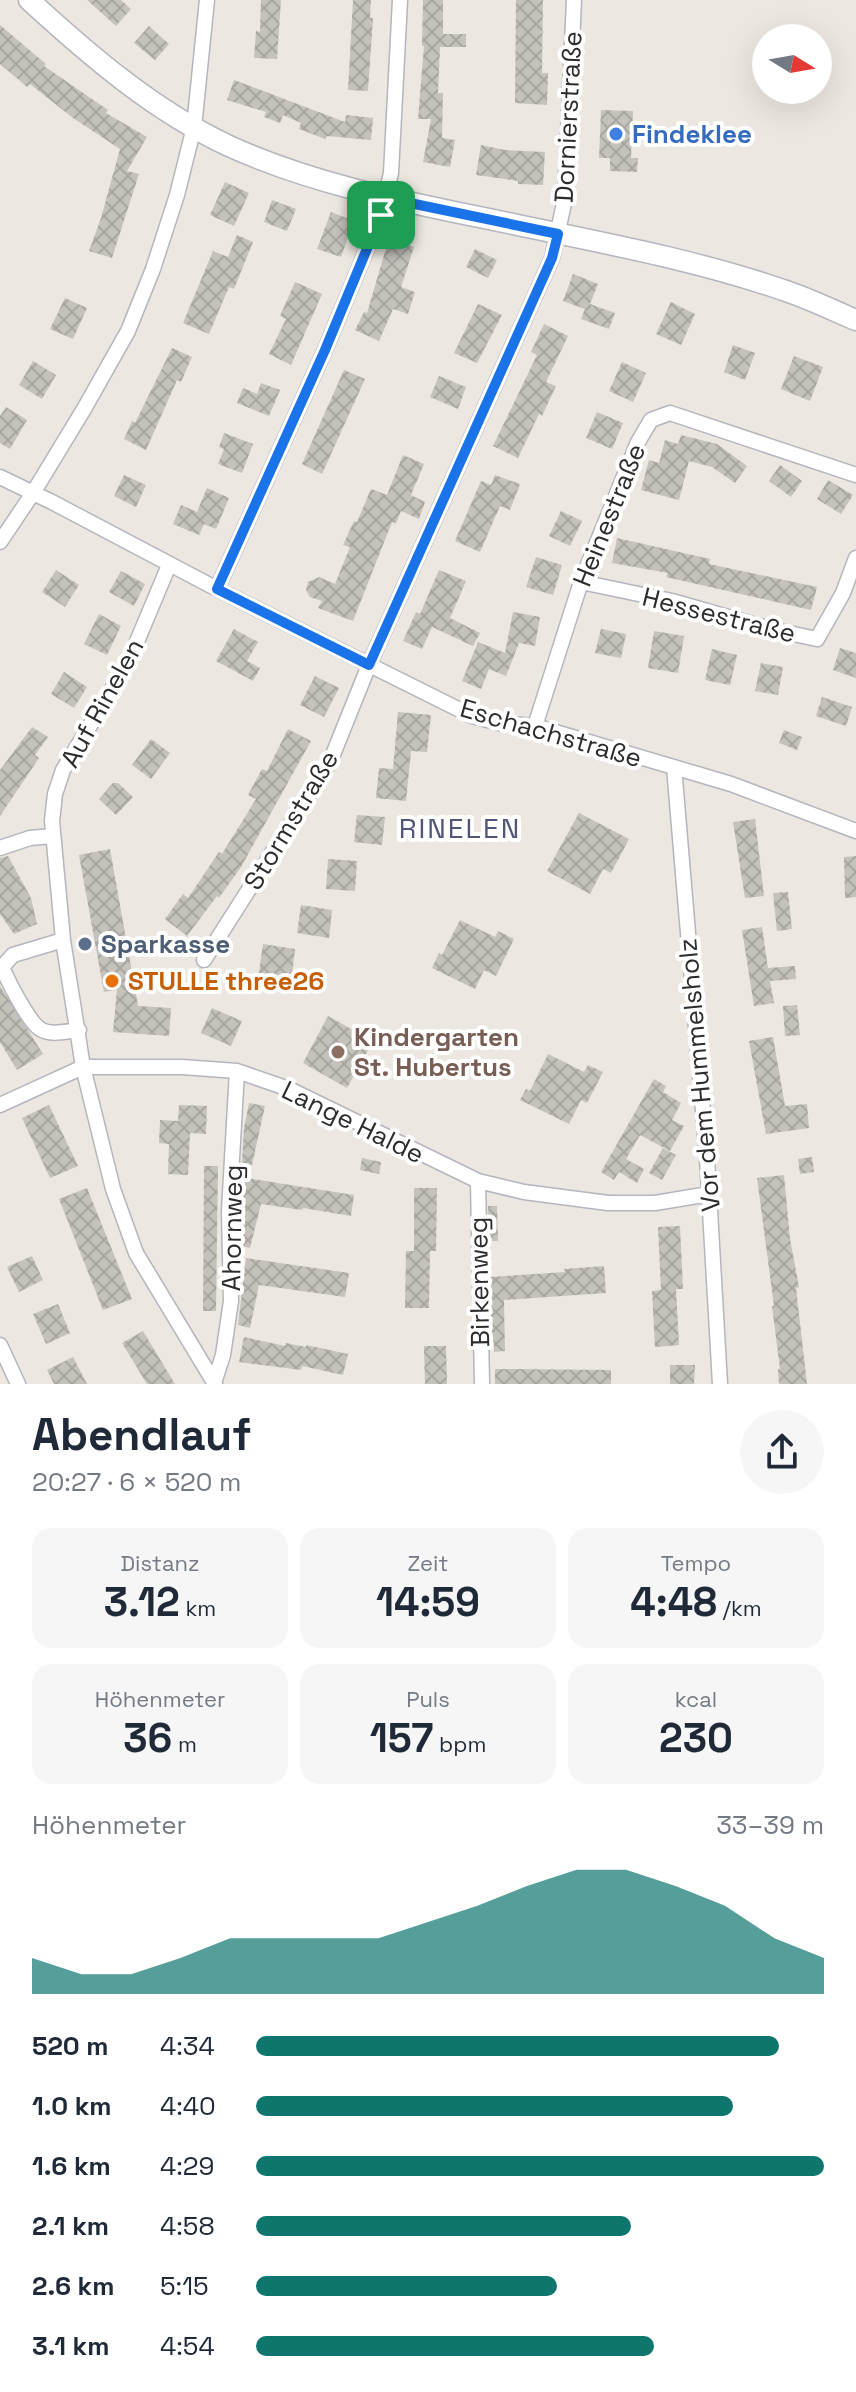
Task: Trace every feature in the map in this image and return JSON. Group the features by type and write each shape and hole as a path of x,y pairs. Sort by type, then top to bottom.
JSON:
{"main road":[{"path":"29,0 67,35 146,97 228,145 296,173 386,198 693,264 768,285 856,320"}],"street":[{"path":"0,542 33,493 128,331 153,269 177,195 194,127 207,0"},
{"path":"217,589 325,350 381,215 391,173 400,0"},
{"name":"Dornierstraße","path":"558,234 565,199 574,0"},
{"name":"Stormstraße","path":"204,960 330,762 369,665 552,258 558,234"},
{"name":"Heinestraße","path":"535,726 581,582 638,442 651,420 670,413 856,475"},
{"name":"Eschachstraße","path":"0,477 472,716 499,723 535,726 731,784 856,831"},
{"name":"Hessestraße","path":"581,582 672,601 817,639 843,593 856,558"},
{"name":"Auf Rinelen","path":"169,565 128,663 63,770 55,794 53,836 63,940 83,1067 113,1189 136,1253 214,1384"},
{"name":"Vor dem Hummelsholz","path":"674,767 709,1194 720,1384"},
{"path":"0,848 30,838 53,836"},
{"path":"63,940 13,955 2,967 13,991 39,1029 53,1033 79,1030"},
{"name":"Lange Halde","path":"0,1105 83,1067 182,1067 237,1071 289,1089 478,1181 524,1192 608,1203 655,1203 709,1194"},
{"name":"Ahornweg","path":"214,1384 223,1355 231,1301 229,1211 237,1071"},
{"name":"Birkenweg","path":"478,1181 482,1384"},
{"path":"0,1345 18,1384"}],"building":[{"path":"87,0 121,0 131,9 116,26"},
{"path":"261,0 281,0 277,59 254,58 256,31 260,32"},
{"path":"353,0 371,0 370,18 373,18 368,91 348,90"},
{"path":"423,0 443,0 443,34 466,34 466,47 440,47 438,93 443,93 442,138 455,140 450,167 423,162 431,119 418,119 424,46"},
{"path":"516,0 543,0 542,73 548,73 547,105 515,103"},
{"path":"0,25 46,64 44,66 108,110 106,113 147,137 127,171 139,174 112,258 89,251 120,149 30,84 27,87 0,64"},
{"path":"149,26 169,44 155,60 134,43"},
{"path":"234,80 345,122 346,115 373,118 371,140 327,136 325,139 299,129 301,123 283,115 280,123 264,117 266,112 227,100"},
{"name":"Findeklee","path":"601,110 633,111 631,158 638,158 637,172 610,171 610,158 599,158"},
{"path":"481,145 545,152 543,185 518,184 518,181 476,175"},
{"path":"225,182 249,193 234,226 210,215"},
{"path":"272,200 296,209 287,231 264,222"},
{"path":"331,212 354,221 341,257 317,249"},
{"path":"237,235 253,242 234,289 229,287 209,334 183,323 213,251 228,257"},
{"path":"389,238 414,247 401,287 415,292 408,314 393,309 379,341 355,330 364,312 367,313"},
{"path":"475,249 497,260 488,278 466,267"},
{"path":"573,274 598,284 590,304 615,313 609,329 581,319 585,309 563,301"},
{"path":"295,282 322,294 291,365 269,354 286,319 280,316"},
{"path":"65,298 87,308 73,339 50,329"},
{"path":"671,302 695,314 681,345 656,334"},
{"path":"478,304 502,315 477,363 454,353"},
{"path":"544,324 568,336 546,382 556,386 518,458 493,446 537,355 531,352"},
{"path":"733,345 755,353 745,380 724,372"},
{"path":"172,348 192,357 181,382 177,380 146,450 124,439"},
{"path":"794,356 823,367 810,401 781,389"},
{"path":"33,361 56,375 42,399 19,385"},
{"path":"622,362 646,373 633,402 609,391"},
{"path":"344,370 365,379 322,474 302,464"},
{"path":"439,376 466,387 458,409 430,397"},
{"path":"261,383 280,390 269,416 237,403 243,388 257,394"},
{"path":"6,407 27,420 10,449 0,443 0,416"},
{"path":"597,412 623,423 612,449 586,438"},
{"path":"224,433 253,444 242,473 218,464 224,449 219,447"},
{"path":"681,435 717,444 747,466 735,483 712,467 689,461 679,500 641,490 649,460 659,463 665,440 678,444"},
{"path":"403,455 424,464 411,495 425,502 419,519 401,511 396,523 392,522 353,621 318,608 322,601 310,597 306,590 308,582 319,577 335,584 350,547 343,545 354,521 357,522 371,489 387,495"},
{"path":"780,465 802,481 791,497 769,481"},
{"path":"124,475 146,485 136,507 114,496"},
{"path":"495,475 520,484 510,510 500,506 480,552 455,541 481,481 491,485"},
{"path":"828,480 853,495 841,514 817,499"},
{"path":"207,488 229,498 216,529 204,524 199,535 173,524 181,505 197,512"},
{"path":"561,511 582,521 570,546 549,536"},
{"path":"617,538 710,559 709,564 817,587 811,610 666,577 668,573 612,563"},
{"path":"536,557 562,565 553,595 526,587"},
{"path":"56,570 79,585 65,607 42,592"},
{"path":"439,570 466,581 450,618 480,633 473,646 432,627 422,649 403,641 416,612 420,614"},
{"path":"121,571 145,584 134,606 109,592"},
{"path":"513,612 540,617 535,646 519,643 506,676 489,669 481,689 462,681 478,642 505,653"},
{"path":"99,614 121,626 107,655 84,644"},
{"path":"234,629 258,642 247,661 260,668 253,681 216,661"},
{"path":"601,629 626,634 621,658 595,653"},
{"path":"654,631 684,636 678,673 648,668"},
{"path":"840,648 856,653 856,678 833,670"},
{"path":"712,649 737,655 730,685 705,680"},
{"path":"761,663 783,667 778,695 755,691"},
{"path":"64,672 87,687 74,708 51,694"},
{"path":"315,676 339,688 324,717 300,705"},
{"path":"822,697 852,707 846,726 816,716"},
{"path":"398,712 431,715 427,752 411,751 406,801 376,798 379,768 393,769"},
{"path":"32,727 48,737 35,755 39,758 0,816 0,770"},
{"path":"288,729 311,741 241,867 187,936 165,919 183,894 188,898 219,852 222,854 256,799 248,795 262,769 267,771"},
{"path":"784,730 802,737 797,750 779,743"},
{"path":"151,739 170,753 151,779 132,765"},
{"path":"113,783 118,783 133,797 116,815 99,799"},
{"path":"579,813 629,839 611,873 603,869 590,894 547,871"},
{"path":"357,815 385,817 382,845 354,842"},
{"path":"755,819 764,896 745,898 733,822"},
{"path":"110,849 138,1006 171,1008 169,1036 113,1032 117,990 104,992 79,855"},
{"path":"8,856 31,898 37,924 14,934 0,914 0,858"},
{"path":"856,856 856,897 845,898 844,857"},
{"path":"328,859 357,861 355,891 326,889"},
{"path":"788,892 792,929 777,931 773,893"},
{"path":"301,905 332,910 329,938 297,933"},
{"path":"460,920 495,937 498,931 514,939 496,976 484,970 475,989 432,968"},
{"path":"762,927 768,968 795,966 796,979 770,981 774,1003 754,1006 742,930"},
{"path":"263,944 295,949 291,984 258,979"},
{"path":"0,986 43,1054 17,1070 0,1042"},
{"path":"797,1005 800,1035 785,1036 783,1006"},
{"path":"212,1008 242,1021 231,1046 201,1033"},
{"name":"Kindergarten St. Hubertus","path":"328,1016 373,1041 347,1088 303,1063"},
{"path":"773,1037 785,1106 807,1104 809,1128 766,1134 749,1041"},
{"path":"548,1054 584,1072 588,1065 603,1072 587,1103 581,1100 569,1124 520,1100 526,1089 530,1091"},
{"path":"654,1079 666,1086 663,1092 681,1103 672,1120 684,1126 670,1151 640,1135 626,1159 644,1169 637,1183 619,1172 614,1180 601,1172"},
{"path":"249,1103 265,1106 252,1165 242,1163"},
{"path":"49,1105 78,1166 50,1178 22,1118"},
{"path":"179,1105 207,1106 206,1134 190,1133 188,1175 168,1174 169,1144 159,1143 160,1120 178,1121"},
{"path":"663,1148 676,1155 662,1180 649,1173"},
{"path":"812,1157 814,1172 800,1174 798,1159"},
{"path":"362,1158 381,1162 379,1174 360,1170"},
{"path":"204,1166 218,1166 216,1311 203,1311"},
{"path":"784,1175 790,1239 799,1287 796,1288 807,1384 779,1384 774,1306 757,1178"},
{"path":"246,1178 354,1195 351,1216 261,1204 250,1248 240,1246 239,1228 245,1204 241,1203"},
{"path":"87,1188 132,1299 103,1310 59,1199"},
{"path":"414,1188 437,1188 436,1251 430,1251 429,1308 405,1308 406,1251 414,1251"},
{"path":"488,1206 497,1206 498,1241 489,1241"},
{"path":"680,1226 683,1289 676,1289 679,1345 655,1347 652,1291 661,1290 658,1227"},
{"path":"32,1256 43,1280 19,1292 7,1267"},
{"path":"246,1258 349,1273 345,1297 259,1285 250,1328 238,1325"},
{"path":"604,1266 606,1293 504,1300 505,1351 494,1352 494,1342 491,1343 490,1277"},
{"path":"58,1304 70,1333 46,1344 33,1314"},
{"path":"143,1331 175,1384 147,1384 122,1343"},
{"path":"244,1337 348,1354 343,1375 302,1366 301,1370 239,1362"},
{"path":"424,1346 446,1346 447,1384 425,1384"},
{"path":"73,1357 87,1384 54,1384 47,1370"},
{"path":"670,1365 695,1365 694,1384 670,1384"},
{"path":"495,1369 611,1370 611,1384 495,1384"}],"place":[{"name":"Findeklee","path":"616,134"},
{"name":"Sparkasse","path":"85,944"},
{"name":"STULLE three26","path":"112,981"},
{"name":"Kindergarten St. Hubertus","path":"338,1052"}],"district":[{"name":"RINELEN","path":"460,828"}],"route":[{"path":"386,198 558,234 552,258 369,665 217,589 325,350 381,215 386,198"}]}
